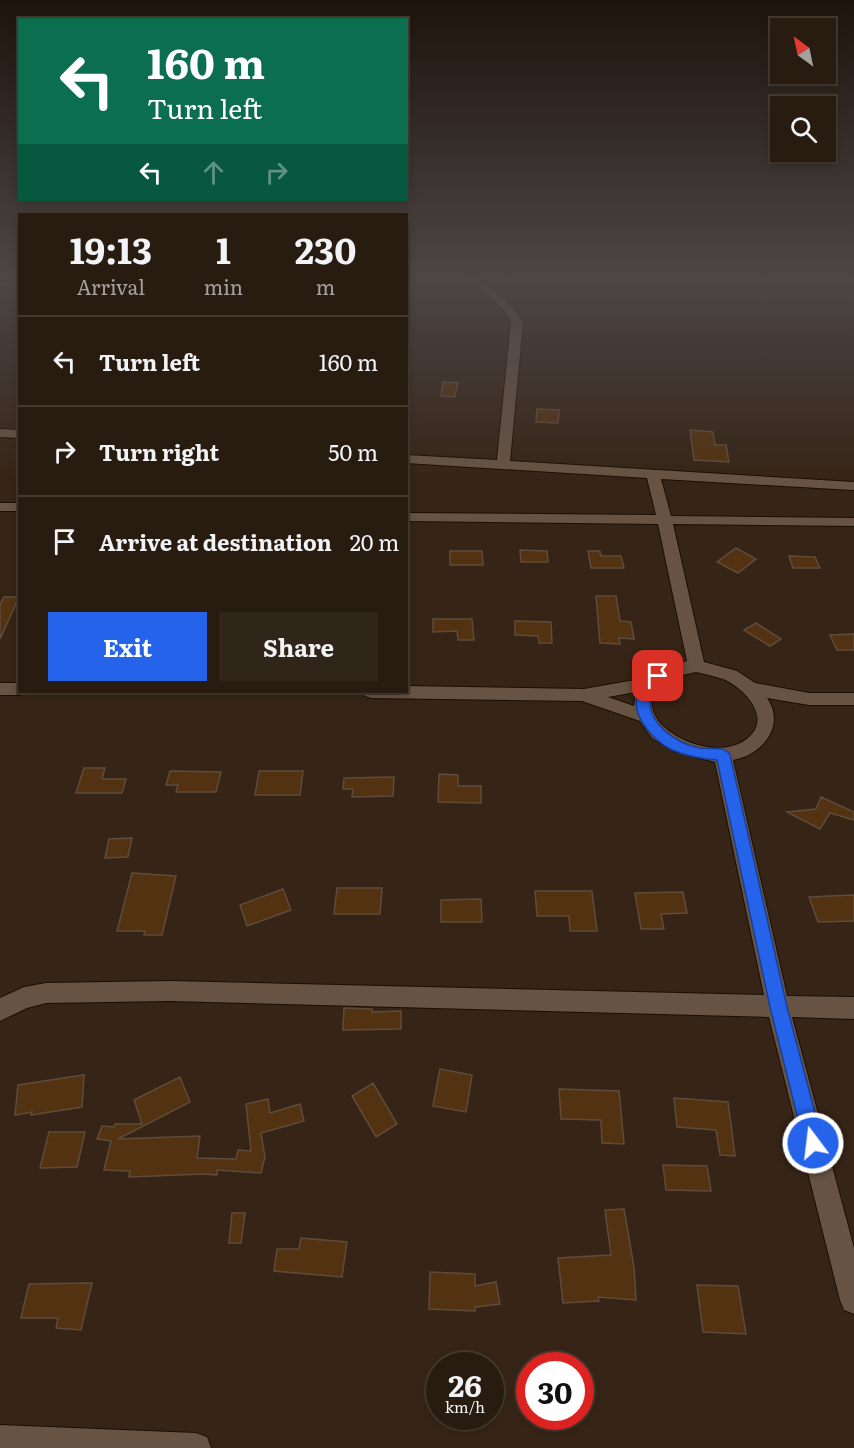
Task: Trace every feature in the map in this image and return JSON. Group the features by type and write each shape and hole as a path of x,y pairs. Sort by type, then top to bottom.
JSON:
{"street":[{"path":"503,465 516,345"},
{"path":"0,433 18,434"},
{"path":"408,459 852,486"},
{"path":"653,475 696,666"},
{"path":"0,507 18,507"},
{"path":"408,517 854,522"},
{"path":"408,693 584,695 650,683 669,670 696,666 737,677 754,690 767,714 762,736 739,752 723,755 699,753 677,746 658,733 646,717 643,705 644,694 650,683"},
{"path":"0,689 18,689"},
{"path":"754,690 809,699 854,699"},
{"path":"584,695 646,717"},
{"path":"767,714 809,699"},
{"path":"723,755 778,1007 854,1300"},
{"path":"0,1010 24,998 46,993 171,991 854,1008"},
{"path":"0,1440 196,1448"}],"building":[{"path":"443,382 458,383 455,397 441,396"},
{"path":"537,409 559,410 558,423 536,422"},
{"path":"690,430 713,432 715,445 726,445 729,462 694,460"},
{"path":"736,548 756,559 738,573 717,562"},
{"path":"520,550 547,551 548,562 521,562"},
{"path":"450,551 482,551 483,565 450,565"},
{"path":"588,551 600,551 601,556 621,556 624,568 591,568"},
{"path":"789,556 815,557 820,568 793,568"},
{"path":"596,596 616,596 620,621 631,622 634,639 619,638 620,644 600,643"},
{"path":"4,597 18,597 0,639 0,605"},
{"path":"433,619 472,619 474,640 458,640 457,631 433,632"},
{"path":"515,621 551,622 552,643 539,643 538,636 515,635"},
{"path":"756,623 781,639 770,646 744,630"},
{"path":"854,634 854,650 837,650 830,635"},
{"path":"84,768 105,768 102,779 126,779 122,793 76,793"},
{"path":"170,771 221,772 216,792 176,792 178,785 166,785"},
{"path":"259,771 303,771 300,795 255,795"},
{"path":"439,774 458,775 458,786 481,786 481,803 438,802"},
{"path":"394,777 393,796 352,797 353,789 343,789 344,778"},
{"path":"821,797 854,812 854,820 830,813 820,829 787,812 816,809"},
{"path":"132,838 128,857 105,858 109,839"},
{"path":"132,873 176,876 162,935 144,935 145,931 117,931"},
{"path":"337,888 382,888 380,914 334,914"},
{"path":"283,889 291,910 247,926 240,905"},
{"path":"535,891 592,891 597,931 570,931 569,916 537,916"},
{"path":"683,892 687,913 661,914 664,929 641,929 635,893"},
{"path":"854,895 854,921 818,922 809,897"},
{"path":"481,899 482,922 441,922 441,900"},
{"path":"344,1008 372,1009 372,1012 401,1011 401,1029 343,1030"},
{"path":"440,1069 472,1075 466,1112 433,1106"},
{"path":"84,1075 82,1107 31,1115 32,1112 15,1115 18,1085"},
{"path":"180,1077 190,1102 118,1139 200,1136 197,1158 236,1159 238,1150 251,1151 246,1104 268,1099 270,1113 300,1104 304,1121 261,1133 265,1157 261,1173 217,1170 217,1175 129,1177 130,1171 104,1170 111,1141 97,1139 102,1126 142,1124 134,1100"},
{"path":"373,1083 397,1124 376,1137 352,1096"},
{"path":"559,1089 619,1091 624,1144 602,1143 601,1120 561,1119"},
{"path":"674,1098 728,1102 735,1156 720,1155 716,1130 677,1127"},
{"path":"49,1132 85,1132 77,1167 40,1168"},
{"path":"663,1165 707,1166 711,1191 666,1190"},
{"path":"624,1209 634,1267 636,1300 598,1297 599,1301 563,1303 558,1258 611,1255 605,1210"},
{"path":"232,1213 245,1213 241,1243 229,1243"},
{"path":"301,1238 347,1242 342,1277 274,1271 277,1249 299,1249"},
{"path":"430,1272 475,1274 475,1286 496,1282 500,1304 475,1307 475,1311 429,1309"},
{"path":"92,1283 81,1330 56,1328 58,1318 21,1318 29,1284"},
{"path":"697,1285 738,1286 746,1334 703,1332"}],"route":[{"path":"658,676 650,683 644,694 643,705 646,717 658,733 677,746 699,753 723,755 778,1007 813,1143"}]}
